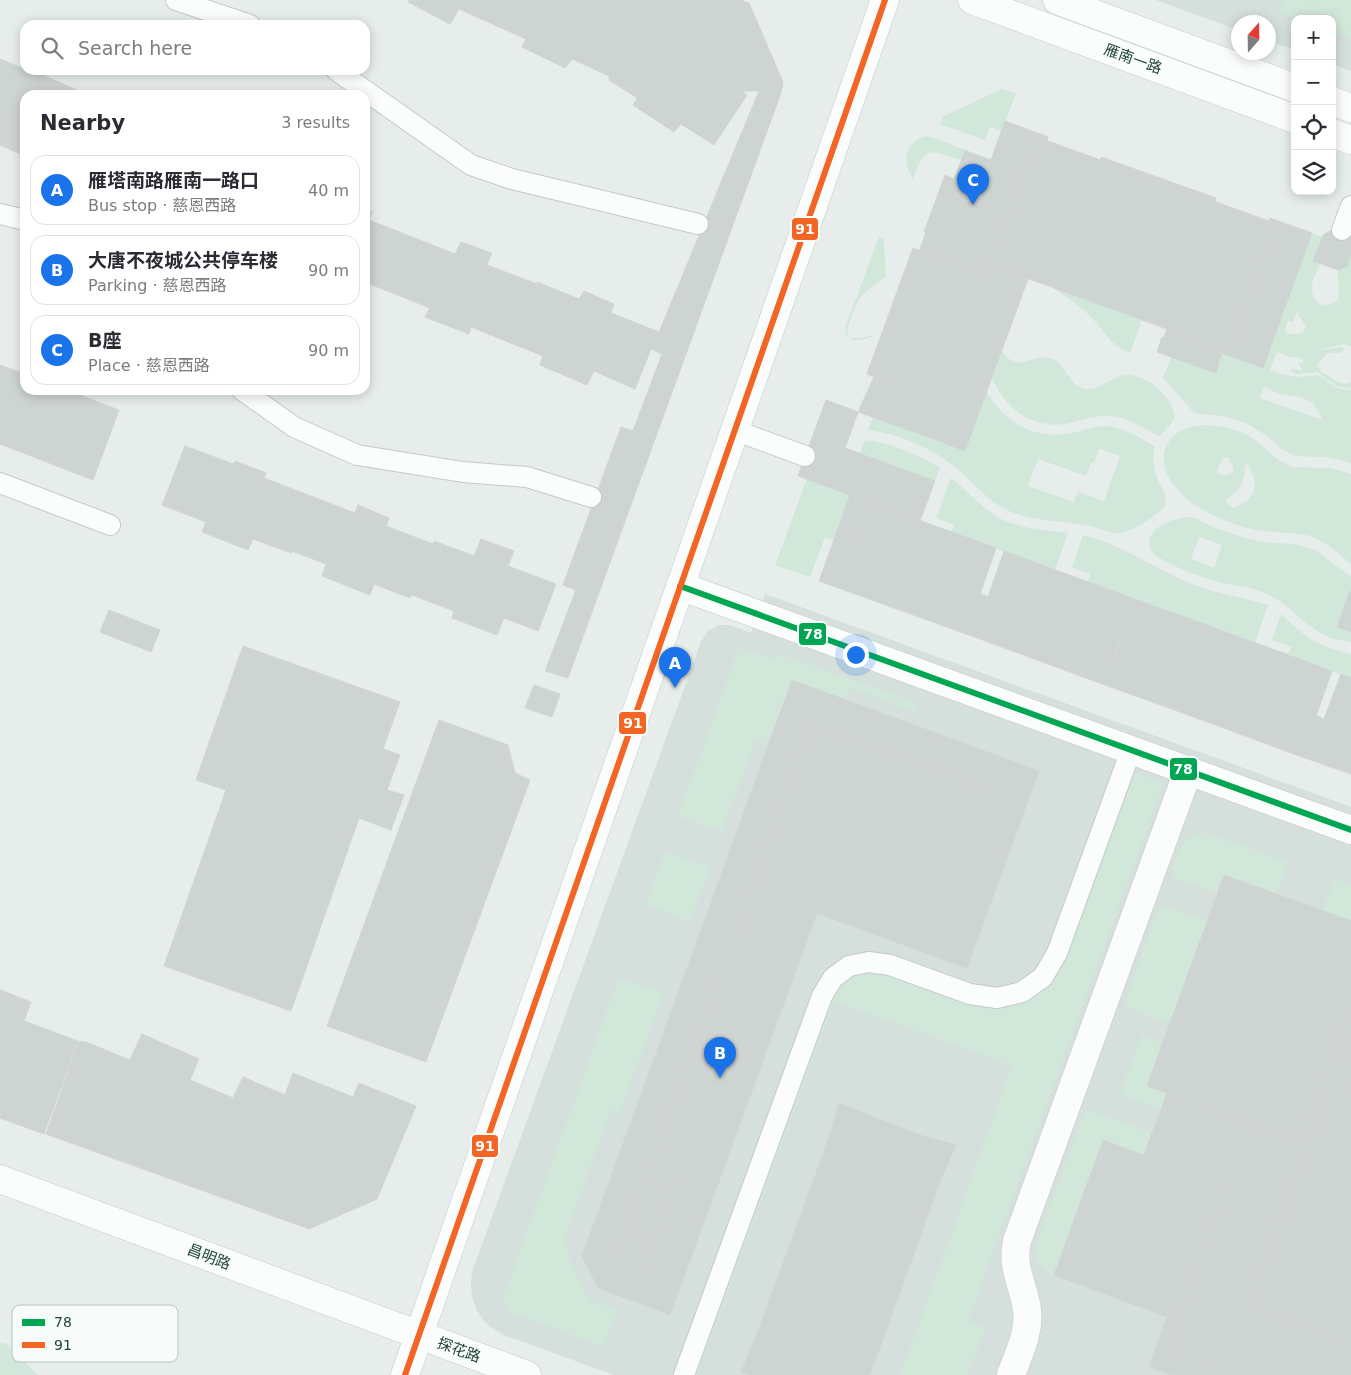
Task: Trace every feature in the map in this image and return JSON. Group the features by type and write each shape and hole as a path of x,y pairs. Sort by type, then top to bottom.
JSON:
{"street":[{"path":"405,1375 886,0"},
{"name":"雁南一路","path":"972,0 1291,118"},
{"name":"雁南一路","path":"1057,0 1291,87"},
{"path":"1336,102 1351,108"},
{"path":"1336,134 1351,140"},
{"path":"680,586 1351,830"},
{"path":"1011,1375 1028,1323 1027,1310 1014,1260 1017,1241 1188,771"},
{"name":"昌明路","path":"0,1179 419,1336"},
{"name":"探花路","path":"419,1336 527,1375"}],"lane":[{"path":"176,0 235,20"},
{"path":"343,75 364,90"},
{"path":"370,94 471,165 512,178 698,224"},
{"path":"1342,230 1351,206"},
{"path":"0,214 20,219"},
{"path":"249,395 294,427 357,455 463,472 527,477 591,497"},
{"path":"734,430 806,456"},
{"path":"0,483 110,525"},
{"path":"684,1375 822,996 833,978 849,966 869,962 890,965 970,994 997,998 1022,992 1043,977 1057,953 1131,750"}],"shaded area":[{"path":"1156,0 1351,0 1351,71 1336,65 1336,15 1291,15 1291,49 1276,43 1276,15 1231,15 1231,27"},
{"path":"765,594 1351,807 1351,1375 614,1375 504,1335 489,1326 482,1318 472,1297 472,1272 701,642 708,631 719,625 729,625 751,633"}],"green space":[{"path":"1283,0 1351,0 1351,39 1336,33 1336,15 1291,15 1291,17 1279,12"},
{"path":"1002,89 1016,94 1001,131 990,127 985,140 940,124 942,117"},
{"path":"925,136 991,159 965,151 961,160 935,152 930,153 921,160 913,179 907,166 907,154 909,148 918,139"},
{"path":"1312,233 1322,237 1313,261 1320,264 1312,288 1313,296 1319,303 1323,305 1331,304 1339,298 1338,270 1347,266 1351,254 1351,347 1345,344 1321,349 1341,347 1346,349 1339,353 1327,353 1316,367 1321,368 1320,371 1336,381 1347,384 1351,382 1351,388 1337,386 1317,372 1295,374 1290,369 1303,370 1298,363 1303,363 1302,358 1289,357 1277,352 1270,370 1296,377 1318,375 1339,389 1351,390 1351,463 1326,457 1294,456 1248,424 1222,416 1194,413 1163,378 1171,357 1216,373 1222,353 1263,367","holes":["1298,310 1299,316 1306,327 1299,334 1290,334 1284,331 1288,321 1293,322","1264,386 1272,391 1305,399 1312,403 1318,410 1322,420 1260,398"]},
{"path":"879,237 884,239 886,277 870,288 859,300 852,314 847,332 849,337 856,338 875,334 864,339 852,340 846,335 845,328"},
{"path":"1052,287 1142,320 1130,353 1123,350 1108,337 1090,316"},
{"path":"1002,351 1014,362 1025,362 1043,357 1050,358 1056,361 1072,381 1081,388 1097,388 1123,375 1132,375 1140,378 1157,388 1170,402 1175,419 1159,437 1123,418 1109,416 1097,416 1064,424 1040,423 1020,414 997,389 992,378"},
{"path":"987,392 994,403 1012,420 1022,427 1033,431 1058,435 1105,426 1125,430 1138,436 1155,447 1154,468 1164,492 1165,504 1163,509 1148,520 1120,533 1083,525 1026,517 1005,509 987,497 961,472 940,456 906,439 868,430 873,417 965,451","holes":["1099,449 1120,456 1104,501 1078,492 1074,502 1028,486 1038,459 1086,476 1091,463 1094,463"]},
{"path":"1207,425 1226,427 1244,433 1257,441 1277,459 1292,467 1330,468 1351,474 1351,564 1332,548 1310,536 1264,531 1238,525 1210,514 1185,497 1168,476 1164,462 1164,453 1167,444 1178,433 1187,428","holes":["1224,458 1229,458 1233,468 1233,472 1227,475 1217,472","1246,463 1254,477 1254,490 1246,501 1232,508 1226,499 1239,488"]},
{"path":"865,440 904,450 940,468 935,481 860,453"},
{"path":"951,478 982,506 1003,520 1027,527 1068,533 1055,570 933,526 952,531 955,525 936,518"},
{"path":"807,479 850,495 834,540 825,537 810,577 775,565"},
{"path":"1187,517 1196,518 1212,527 1245,538 1271,543 1295,544 1315,550 1351,577 1351,642 1322,634 1282,602 1267,594 1255,589 1221,583 1201,577 1173,565 1153,553 1149,545 1151,534 1164,524","holes":["1199,537 1222,545 1214,568 1191,559"]},
{"path":"1083,535 1126,551 1181,579 1204,588 1268,605 1255,643 1069,575 1088,581 1090,574 1072,567"},
{"path":"1281,614 1313,640 1329,648 1351,654 1351,678 1269,648 1288,653 1291,647 1272,640"},
{"path":"739,647 775,660 778,653 917,703 914,711 851,688 846,700 792,681 768,744 756,740 722,832 678,816"},
{"path":"1134,772 1164,783 968,1321 985,1328 968,1375 900,1375 1012,1066 834,1001 697,1375 695,1375 832,996 837,989 854,976 875,972 883,973 971,1005 982,1007 995,1008 1007,1006 1018,1003 1039,992 1063,965"},
{"path":"1203,833 1288,862 1277,894 1217,894 1175,879 1172,870 1182,846 1190,837"},
{"path":"665,851 710,867 690,922 645,905"},
{"path":"1334,879 1351,885 1351,921 1322,911"},
{"path":"1163,906 1208,921 1170,1024 1130,1009 1125,1001 1157,911"},
{"path":"619,977 664,993 620,1113 611,1110 563,1243 571,1247 568,1256 589,1300 617,1310 604,1347 511,1313 505,1304 504,1294"},
{"path":"1141,1035 1163,1043 1147,1086 1167,1093 1161,1109 1120,1094"},
{"path":"1093,1111 1152,1133 1144,1155 1103,1141 1054,1275 1039,1264 1035,1246 1083,1115"},
{"path":"0,1343 5,1343 12,1350 12,1362 25,1362 38,1375 0,1375"}],"building":[{"path":"408,0 741,0 749,3 783,82 781,93 568,678 545,671 576,590 563,585 621,427 633,431 662,354 651,349 635,389 594,371 587,385 540,365 543,356 471,327 469,334 425,317 430,308 370,284 370,220 455,254 461,242 492,253 487,265 579,299 584,291 614,304 611,313 659,332 759,91 741,91 747,95 714,145 681,124 674,132 633,105 637,99 636,97 609,80 609,76 572,59 565,68 522,47 526,39 459,9 450,24 408,2"},
{"path":"0,59 20,67 20,75 43,75 77,90 20,90 20,154 0,145"},
{"path":"1005,121 1048,137 1047,140 1037,137 991,265 993,266 990,276 920,250 926,232 924,232 945,175 954,179 965,151 991,160"},
{"path":"1037,137 1277,224 1230,352 991,265"},
{"path":"1101,157 1216,198 1215,202 1100,160"},
{"path":"1270,218 1312,233 1263,368 1222,353 1223,349 1230,352 1277,224 1269,221"},
{"path":"1332,230 1348,235 1351,238 1351,254 1347,266 1338,270 1313,261 1323,235"},
{"path":"913,248 994,277 948,404 867,374"},
{"path":"993,266 1028,279 965,451 931,438 944,402 948,404 994,277 990,276"},
{"path":"1167,329 1223,349 1216,373 1157,352"},
{"path":"0,365 20,372 20,395 79,395 119,410 93,480 0,444"},
{"path":"874,377 944,402 931,438 858,412"},
{"path":"826,400 858,412 845,448 935,481 920,521 798,476"},
{"path":"185,446 233,464 235,461 266,473 264,478 355,513 358,505 389,518 386,526 433,544 434,541 474,556 481,539 514,551 508,566 556,584 538,631 504,618 497,635 452,618 454,611 412,595 410,598 374,584 370,595 322,576 326,564 292,551 291,553 253,539 248,550 202,532 206,522 162,505"},
{"path":"850,495 869,502 853,547 848,546 833,586 819,581"},
{"path":"869,502 996,548 980,594 984,595 969,635 833,586 848,546 853,547"},
{"path":"1004,551 1132,598 1116,643 1119,644 1105,685 969,635 984,595 988,597"},
{"path":"1351,592 1351,632 1337,627"},
{"path":"1132,598 1204,624 1188,669 1184,668 1169,708 1105,685 1120,645 1116,643"},
{"path":"109,610 160,630 151,652 100,632"},
{"path":"1204,624 1332,671 1316,716 1320,717 1305,758 1169,708 1184,668 1188,669"},
{"path":"243,646 400,702 383,749 400,755 387,790 404,795 391,830 359,818 291,1011 164,966 226,790 196,780"},
{"path":"1341,674 1351,678 1351,774 1305,758 1320,717 1324,719"},
{"path":"792,680 1039,771 967,968 939,958 999,793 812,725 737,931 705,919"},
{"path":"534,685 560,694 552,717 525,708"},
{"path":"439,720 508,745 515,773 530,780 426,1062 327,1026"},
{"path":"812,725 999,793 939,958 817,913 713,1198 682,1187 684,1182 675,1179 645,1261 621,1252 722,973 735,977 745,949 735,946 740,932 737,931"},
{"path":"1224,875 1351,921 1351,1009 1302,1143 1147,1086"},
{"path":"705,919 740,932 735,946 745,949 735,977 722,973 707,1013 675,1001"},
{"path":"0,990 31,1002 24,1021 78,1041 44,1134 0,1118"},
{"path":"675,1001 707,1013 621,1252 645,1261 640,1274 646,1276 645,1278 664,1285 655,1309 598,1288 582,1256"},
{"path":"1351,1009 1351,1033 1344,1053 1351,1056 1351,1084 1345,1101 1327,1095 1268,1256 1210,1235 1228,1186 1207,1178 1230,1116 1302,1143"},
{"path":"1351,1033 1351,1056 1344,1053"},
{"path":"142,1034 199,1059 190,1080 233,1098 243,1077 285,1095 293,1073 353,1097 359,1083 416,1106 377,1199 309,1229 46,1134 79,1041 86,1042 130,1060"},
{"path":"1351,1084 1351,1103 1345,1101"},
{"path":"1167,1093 1184,1100 1161,1162 1144,1155"},
{"path":"1327,1095 1351,1103 1351,1343 1250,1307"},
{"path":"1184,1100 1230,1116 1207,1178 1161,1162"},
{"path":"839,1103 926,1137 956,1145 943,1174 870,1375 750,1375 741,1372 757,1334 827,1143"},
{"path":"1103,1140 1228,1186 1178,1321 1054,1275"},
{"path":"675,1179 684,1182 682,1187 713,1198 670,1315 655,1309 664,1285 645,1278 646,1276 640,1274"},
{"path":"1210,1235 1268,1256 1250,1307 1351,1343 1351,1375 1244,1375 1169,1348"},
{"path":"1167,1317 1178,1321 1169,1348 1244,1375 1172,1375 1149,1367"}],"transit line":[{"name":"91","path":"405,1375 885,0"},
{"name":"78","path":"680,586 1351,830"}],"place":[{"name":"B座","path":"973,205"},
{"name":"雁塔南路雁南一路口","path":"675,688"},
{"name":"大唐不夜城公共停车楼","path":"720,1078"}]}
